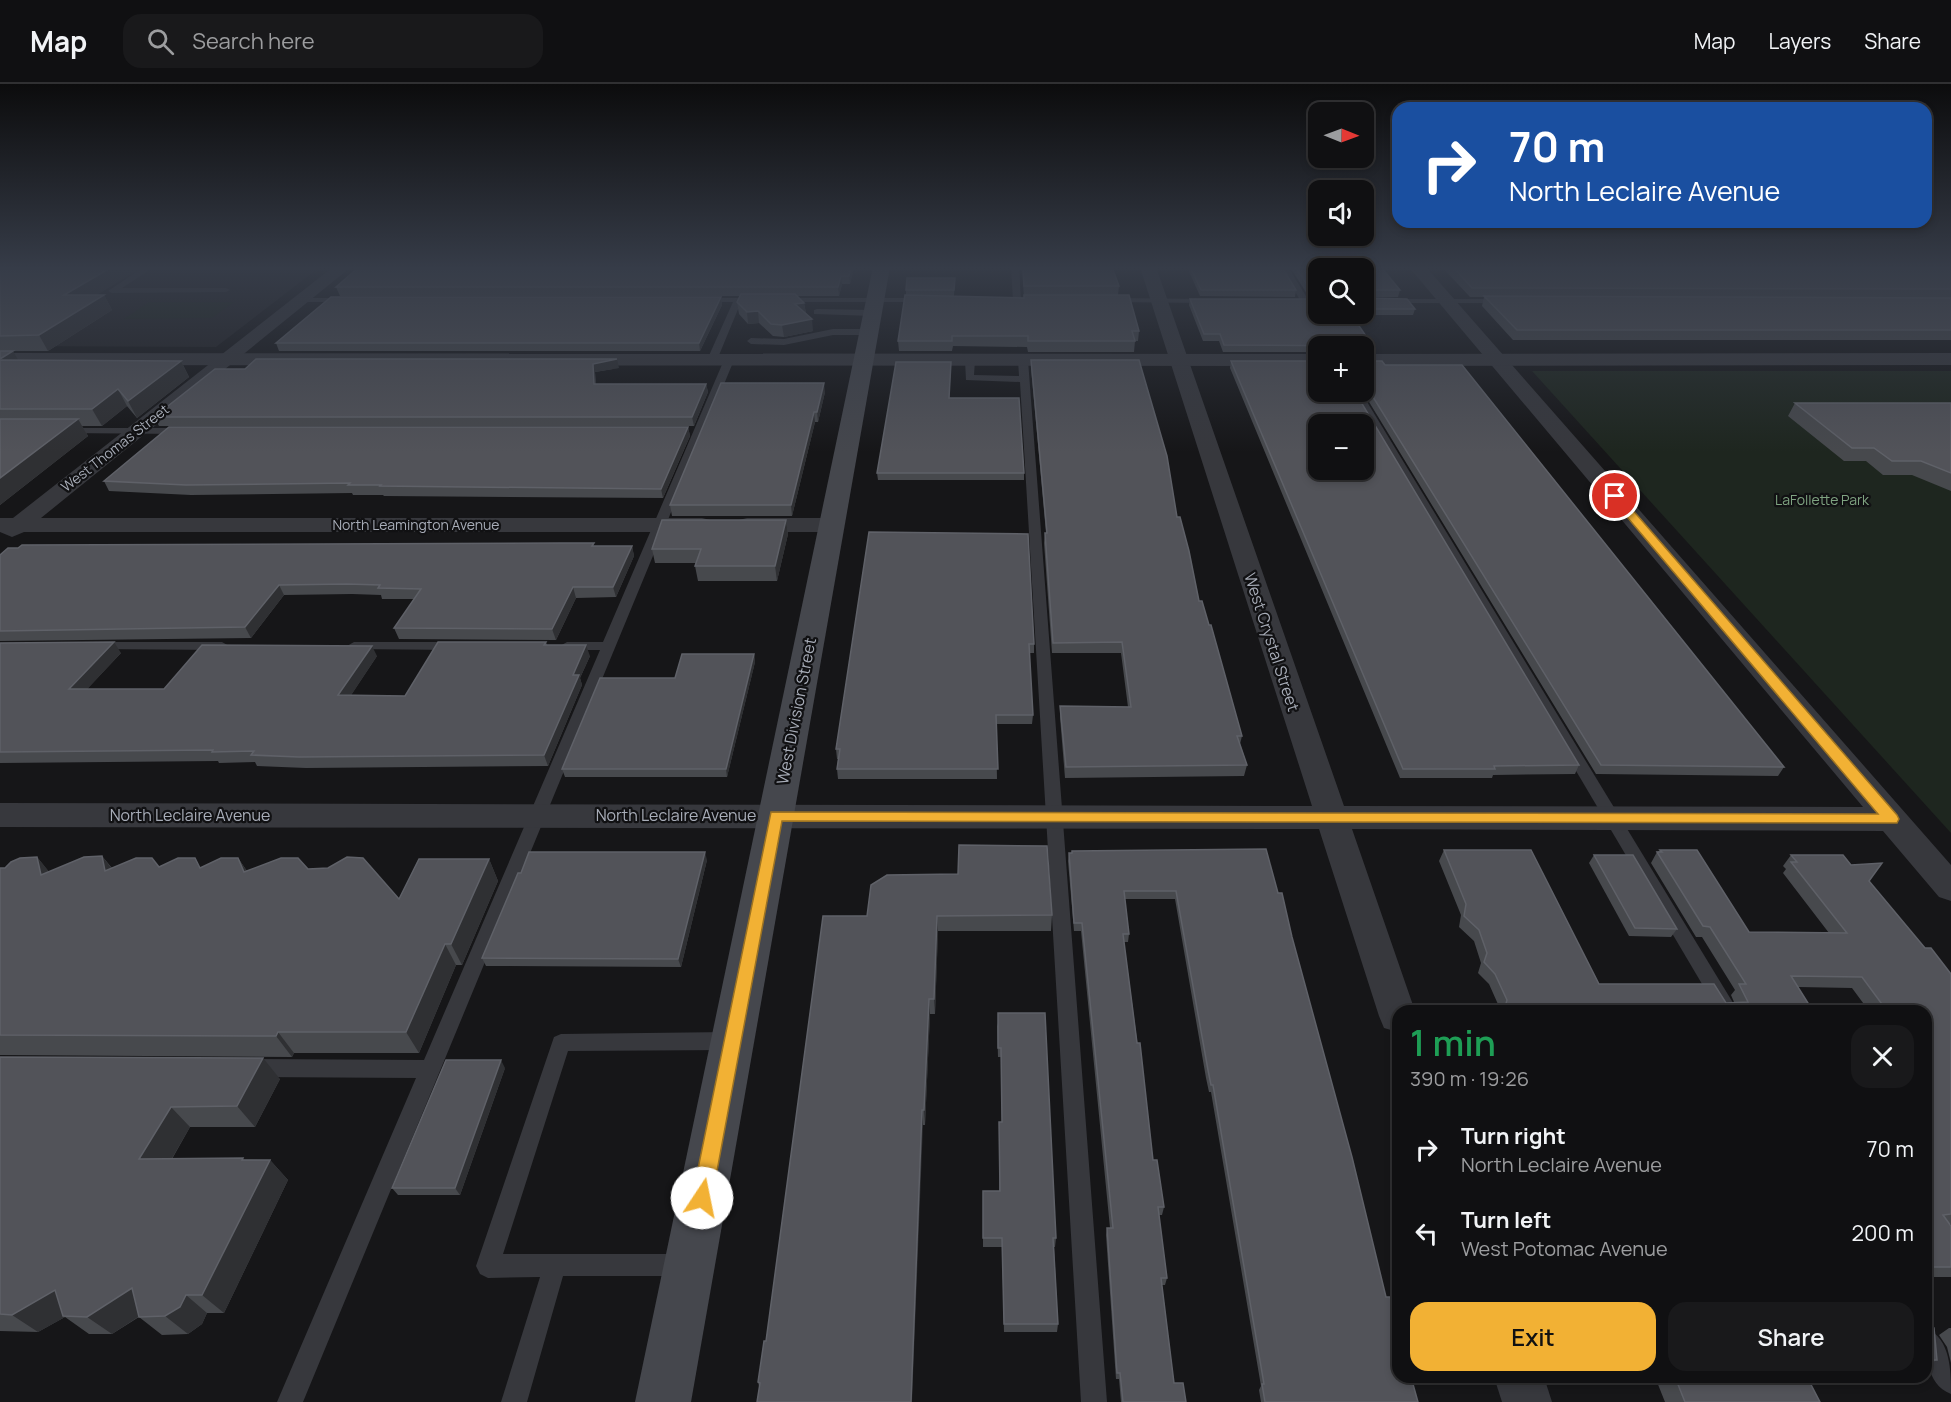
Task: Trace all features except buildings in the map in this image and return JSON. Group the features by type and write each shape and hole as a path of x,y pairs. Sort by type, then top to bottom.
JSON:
{"main road":[{"name":"West Division Street","path":"663,1402 870,329"}],"street":[{"name":"West Thomas Street","path":"6,529 137,431 266,329"},
{"name":"West Crystal Street","path":"1168,329 1394,1005"},
{"path":"1471,329 1951,888"},
{"path":"0,359 970,360 1023,369 1178,360 1308,360"},
{"path":"1374,360 1951,359"},
{"name":"North Leamington Avenue","path":"6,529 832,525"},
{"name":"North Leclaire Avenue","path":"0,815 1891,819"},
{"path":"1521,1383 1527,1402"}],"lane":[{"path":"290,1402 659,525 721,360 730,329"},
{"path":"830,329 833,332"},
{"path":"751,341 784,342 841,329"},
{"path":"1023,369 1094,1402"},
{"path":"1362,402 1724,1005"},
{"path":"54,431 192,431"},
{"path":"83,646 238,646"},
{"path":"346,646 465,646"},
{"path":"548,646 608,646"},
{"path":"689,1265 488,1266 561,1043 732,1041"},
{"path":"227,1068 430,1069"},
{"path":"514,1402 555,1265"},
{"path":"1932,1350 1951,1382"}],"shaded area":[{"path":"0,329 240,329 216,347 0,346"}],"green space":[{"name":"LaFollette Park","path":"1532,371 1951,371 1951,833"}],"route":[{"path":"702,1198 776,815 1891,819 1615,496"}]}
